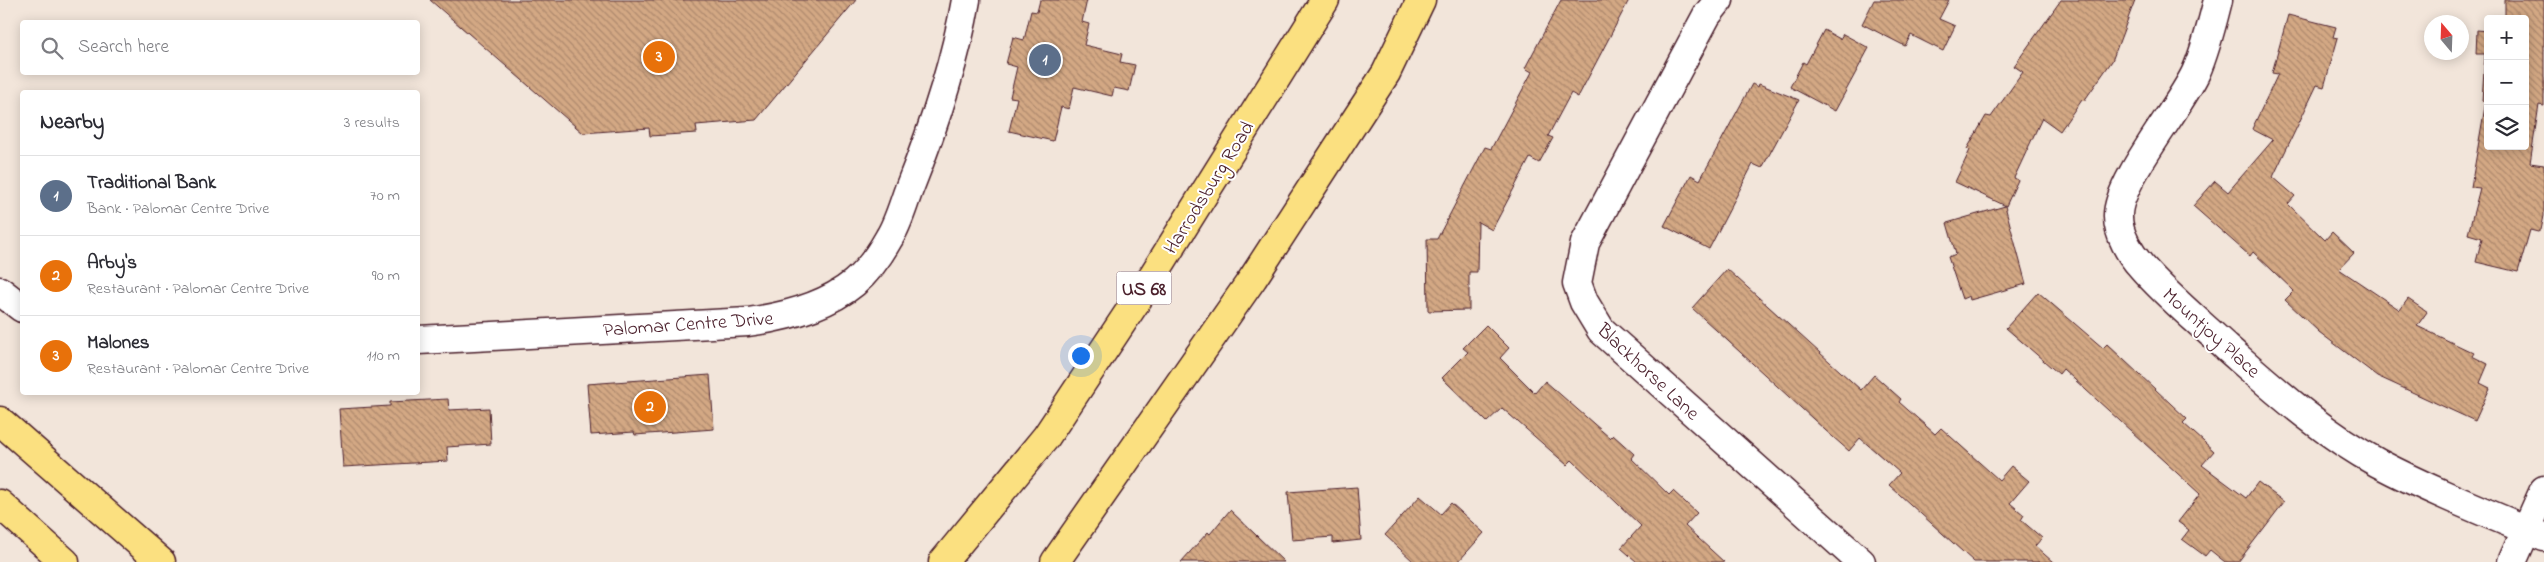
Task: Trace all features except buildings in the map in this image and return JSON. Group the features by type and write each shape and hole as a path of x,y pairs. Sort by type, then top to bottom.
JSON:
{"main road":[{"name":"Harrodsburg Road","path":"943,562 1046,437 1148,282 1325,0"},
{"path":"1055,562 1253,278 1312,188 1386,73 1421,0"},
{"path":"0,421 161,562"},
{"path":"0,504 64,562"}],"street":[{"name":"Palomar Centre Drive","path":"420,340 748,322 797,312 830,298 854,283 871,264 890,237 918,165 953,58 966,0"},
{"name":"Blackhorse Lane","path":"1719,0 1708,15 1586,243 1577,283 1584,302 1600,330 1860,562"},
{"name":"Mountjoy Place","path":"2218,0 2196,72 2173,113 2123,192 2117,216 2120,231 2128,248 2140,266 2186,311 2275,390 2331,434 2378,463 2536,534"},
{"path":"0,291 20,306"},
{"path":"2512,562 2536,534 2544,490"}],"place":[{"name":"Malones","path":"659,57"},
{"name":"Traditional Bank","path":"1045,60"},
{"name":"Arby's","path":"650,407"}]}
